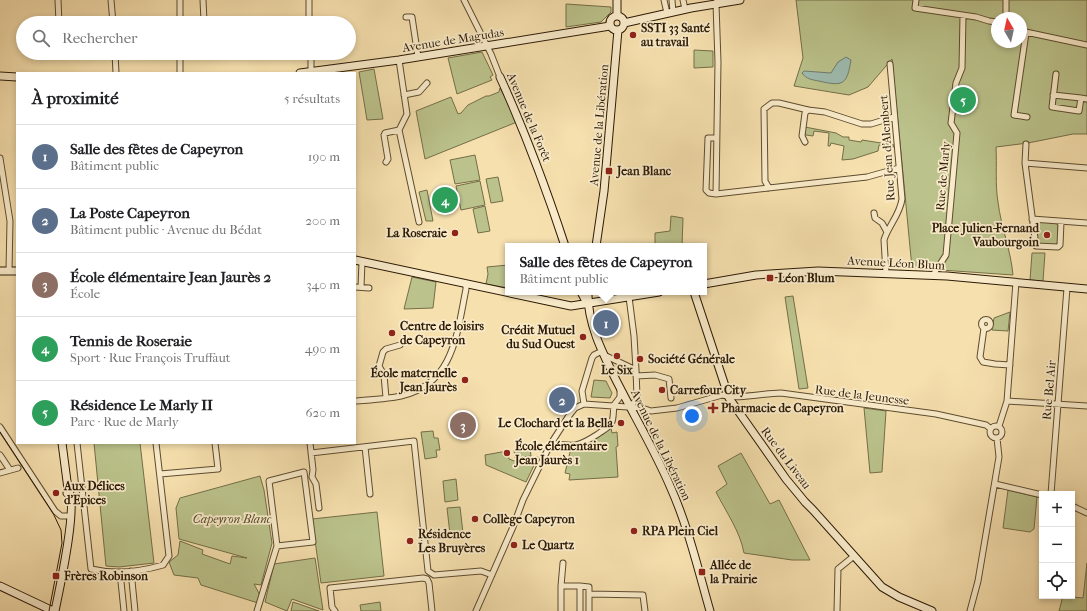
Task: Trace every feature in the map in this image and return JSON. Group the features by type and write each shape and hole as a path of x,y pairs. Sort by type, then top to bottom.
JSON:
{"street":[{"path":"58,0 59,16"},
{"path":"111,0 112,16"},
{"path":"180,0 180,16"},
{"path":"203,0 204,16"},
{"path":"309,0 310,16"},
{"name":"Avenue de la Forêt","path":"464,0 520,120 540,171 564,243"},
{"path":"617,0 617,16"},
{"path":"664,0 670,12"},
{"path":"670,12 672,0"},
{"path":"683,0 685,9"},
{"path":"624,23 717,2 739,0"},
{"path":"916,0 915,8 963,16 976,16 991,21"},
{"path":"1006,0 1006,12"},
{"path":"716,194 718,62 717,2"},
{"path":"617,16 621,18 624,23"},
{"path":"617,16 611,19 610,26 613,30 618,34 624,23"},
{"name":"Rue de Marly","path":"933,275 946,255 957,133 951,123 956,83 962,68 963,16"},
{"path":"406,17 412,17 418,57"},
{"name":"Avenue de Magudas","path":"316,72 610,26"},
{"path":"1027,33 1087,45"},
{"name":"Avenue de la Libération","path":"596,243 604,191 618,34"},
{"path":"1021,48 1014,114 1028,117"},
{"path":"115,60 116,72"},
{"path":"180,60 180,72"},
{"path":"313,60 316,72"},
{"path":"399,60 407,114 399,130 419,222"},
{"name":"Rue Jean d'Alembert","path":"886,273 884,246 886,235 899,211 902,199 890,64"},
{"path":"1056,74 1052,107 1079,111 1081,98"},
{"path":"0,76 16,77"},
{"path":"404,94 419,92 427,83"},
{"path":"1053,95 1087,99"},
{"path":"769,188 765,181 764,109 772,103 825,112 862,124 894,117"},
{"path":"805,142 802,136 805,113 808,110"},
{"path":"386,162 388,159 384,135 385,133 399,130"},
{"path":"716,138 708,138 706,190 709,193 716,194 867,178 899,168"},
{"path":"1026,144 1025,163 1036,246 1058,247 1060,245 1061,222"},
{"path":"0,158 10,221 13,271 0,271"},
{"path":"1025,163 1087,168"},
{"path":"874,213 875,218 882,223 887,232"},
{"path":"1032,219 1087,223"},
{"path":"361,287 359,261 505,292"},
{"name":"Avenue Léon Blum","path":"707,283 756,275 809,271 933,275 1087,289"},
{"path":"997,438 1001,436 1002,433 1002,429 999,426 1006,401 1016,282"},
{"path":"356,401 401,396 425,386 436,376 452,353 466,284"},
{"path":"356,287 369,288"},
{"name":"Rue Bel Air","path":"1051,491 1067,288"},
{"path":"518,295 571,306 641,295"},
{"path":"583,295 588,304"},
{"name":"Avenue de la Libération","path":"588,295 589,314 603,353 659,462 679,508 710,611"},
{"name":"Rue du Liveau","path":"695,295 729,398 786,479 877,582 890,592 932,611"},
{"path":"629,297 634,336 637,397 630,407"},
{"path":"984,328 980,357 983,362 1010,365"},
{"path":"386,398 384,375 379,366 383,352 386,348 400,345"},
{"path":"476,611 523,500 551,443 575,408 584,404 582,391 594,354 603,353 636,373 655,374 669,379 671,398"},
{"path":"551,443 570,446 582,444 605,430 612,423 614,406 620,397 620,388"},
{"name":"Rue de la Jeunesse","path":"584,404 642,408 651,411 677,408 722,395 729,398 767,393 781,393 936,414 986,425 991,429"},
{"path":"1006,401 1058,403 1087,406"},
{"path":"997,438 991,435 991,429 995,426 999,426"},
{"path":"0,427 55,511 61,516 70,513"},
{"path":"970,611 978,580 1000,456 997,438"},
{"path":"311,453 414,441 428,571 434,575 481,571 492,575"},
{"path":"0,586 54,611 69,535 70,513 66,491 68,489 62,444"},
{"path":"78,444 91,569 120,572 143,571 163,565 169,556 156,444"},
{"path":"160,474 218,469 214,444"},
{"path":"310,444 313,470 312,477 316,484 319,508"},
{"path":"365,447 370,494"},
{"path":"0,455 10,470"},
{"path":"0,473 18,468"},
{"path":"257,611 277,546 269,481 304,472 313,542 277,546"},
{"path":"995,484 1039,494"},
{"path":"1075,507 1087,513"},
{"path":"837,611 838,569 854,556"},
{"path":"561,611 563,563"},
{"path":"131,571 135,611"},
{"path":"120,572 124,611"},
{"path":"335,611 332,607 330,588 422,578 427,579 429,583 432,611"},
{"path":"561,586 589,587 589,611"},
{"path":"580,586 580,611"},
{"path":"590,594 643,595 645,611"}],"green space":[{"path":"796,0 1087,0 1087,134 1073,134 1028,143 996,147 996,181 999,211 1013,275 912,268 892,59 868,87 849,95 794,86 803,58"},
{"path":"566,4 611,7 611,12 601,22 566,27"},
{"path":"694,50 713,51 713,67 694,68"},
{"path":"482,52 493,75 490,77 492,80 457,94 448,58"},
{"path":"374,69 383,119 367,120 359,72"},
{"path":"500,88 517,122 425,159 416,111 451,97 458,114 461,113 468,105 486,96 499,92"},
{"path":"805,127 836,133 843,137 849,137 849,140 861,142 862,140 894,145 894,147 879,145 878,151 853,159 842,160 844,146 831,143 830,146 828,146 829,133 814,131 813,136 806,135 804,133"},
{"path":"475,155 480,180 455,184 450,160"},
{"path":"498,177 503,201 491,203 486,179"},
{"path":"480,181 485,205 461,210 456,186"},
{"path":"427,190 433,221 426,221 419,192"},
{"path":"485,206 490,231 478,233 473,209"},
{"path":"671,216 683,218 682,243 655,243 655,233 670,231"},
{"name":"Place Julien-Fernand Vaubourgoin","path":"1039,222 1055,223 1058,225 1058,242 1055,245 1039,245 1035,233 1036,226"},
{"path":"1032,253 1045,253 1043,281 1030,280"},
{"path":"505,265 505,287 486,284 488,274 487,267"},
{"path":"412,277 436,282 433,308 404,309"},
{"path":"793,296 808,388 799,389 785,297"},
{"path":"1010,312 1008,331 992,330 994,318"},
{"path":"594,380 606,381 612,393 610,398 591,397"},
{"path":"864,408 886,411 882,472 870,473"},
{"path":"611,427 612,433 617,432 618,446 616,447 618,477 569,480 570,474 565,473 571,448 578,448 578,446 582,446"},
{"path":"433,431 434,438 438,438 440,450 436,450 437,457 425,459 421,432"},
{"path":"94,444 140,444 154,563 119,567 106,566"},
{"path":"530,448 531,456 515,458 514,450"},
{"path":"507,451 509,459 514,461 538,457 526,482 486,465 485,455"},
{"path":"741,453 770,504 779,500 810,560 792,560 744,553 736,529 716,492 727,484 718,466"},
{"name":"Capeyron Blanc","path":"260,476 264,490 272,543 261,585 254,584 261,597 258,603 201,585 198,578 174,575 169,562 178,555 180,541 203,550 202,554 230,564 232,556 247,558 179,539 176,508 180,498"},
{"path":"456,479 458,500 445,502 443,481"},
{"path":"1008,490 1037,497 1034,529 1030,532 1003,528"},
{"path":"460,507 463,533 450,534 447,508"},
{"path":"377,512 384,576 321,583 312,519"},
{"path":"315,558 323,610 292,599 287,611 265,602 274,564"},
{"path":"1087,563 1087,611 1059,611 1062,599 1083,598"},
{"path":"293,602 319,611 291,611"},
{"path":"380,602 381,611 361,611 360,605"}],"shaded area":[{"path":"846,57 851,60 848,74 843,82 834,84 812,80 802,73 804,71 831,73 838,62"}],"tram line":[{"path":"0,432 53,513 61,530 62,543 49,611"}],"place":[{"name":"SSTI 33 Santé au travail","path":"633,35"},
{"name":"Résidence Le Marly II","path":"963,100"},
{"name":"Jean Blanc","path":"609,171"},
{"name":"Tennis de Roseraie","path":"445,200"},
{"name":"La Roseraie","path":"455,233"},
{"name":"Place Julien-Fernand Vaubourgoin","path":"1047,235"},
{"name":"Léon Blum","path":"770,278"},
{"name":"Salle des fêtes de Capeyron","path":"606,323"},
{"name":"Centre de loisirs de Capeyron","path":"392,333"},
{"name":"Crédit Mutuel du Sud Ouest","path":"583,337"},
{"name":"Le Six","path":"617,356"},
{"name":"Société Générale","path":"640,359"},
{"name":"École maternelle Jean Jaurès","path":"465,380"},
{"name":"Carrefour City","path":"662,390"},
{"name":"La Poste Capeyron","path":"562,400"},
{"name":"Pharmacie de Capeyron","path":"713,408"},
{"name":"Le Clochard et la Bella","path":"621,423"},
{"name":"École élémentaire Jean Jaurès 2","path":"463,425"},
{"name":"École élémentaire Jean Jaurès 1","path":"507,453"},
{"name":"Aux Délices d'Epices","path":"56,493"},
{"name":"Collège Capeyron","path":"475,519"},
{"name":"RPA Plein Ciel","path":"634,531"},
{"name":"Résidence Les Bruyères","path":"410,541"},
{"name":"Le Quartz","path":"514,545"},
{"name":"Allée de la Prairie","path":"702,572"},
{"name":"Frères Robinson","path":"56,576"}]}
